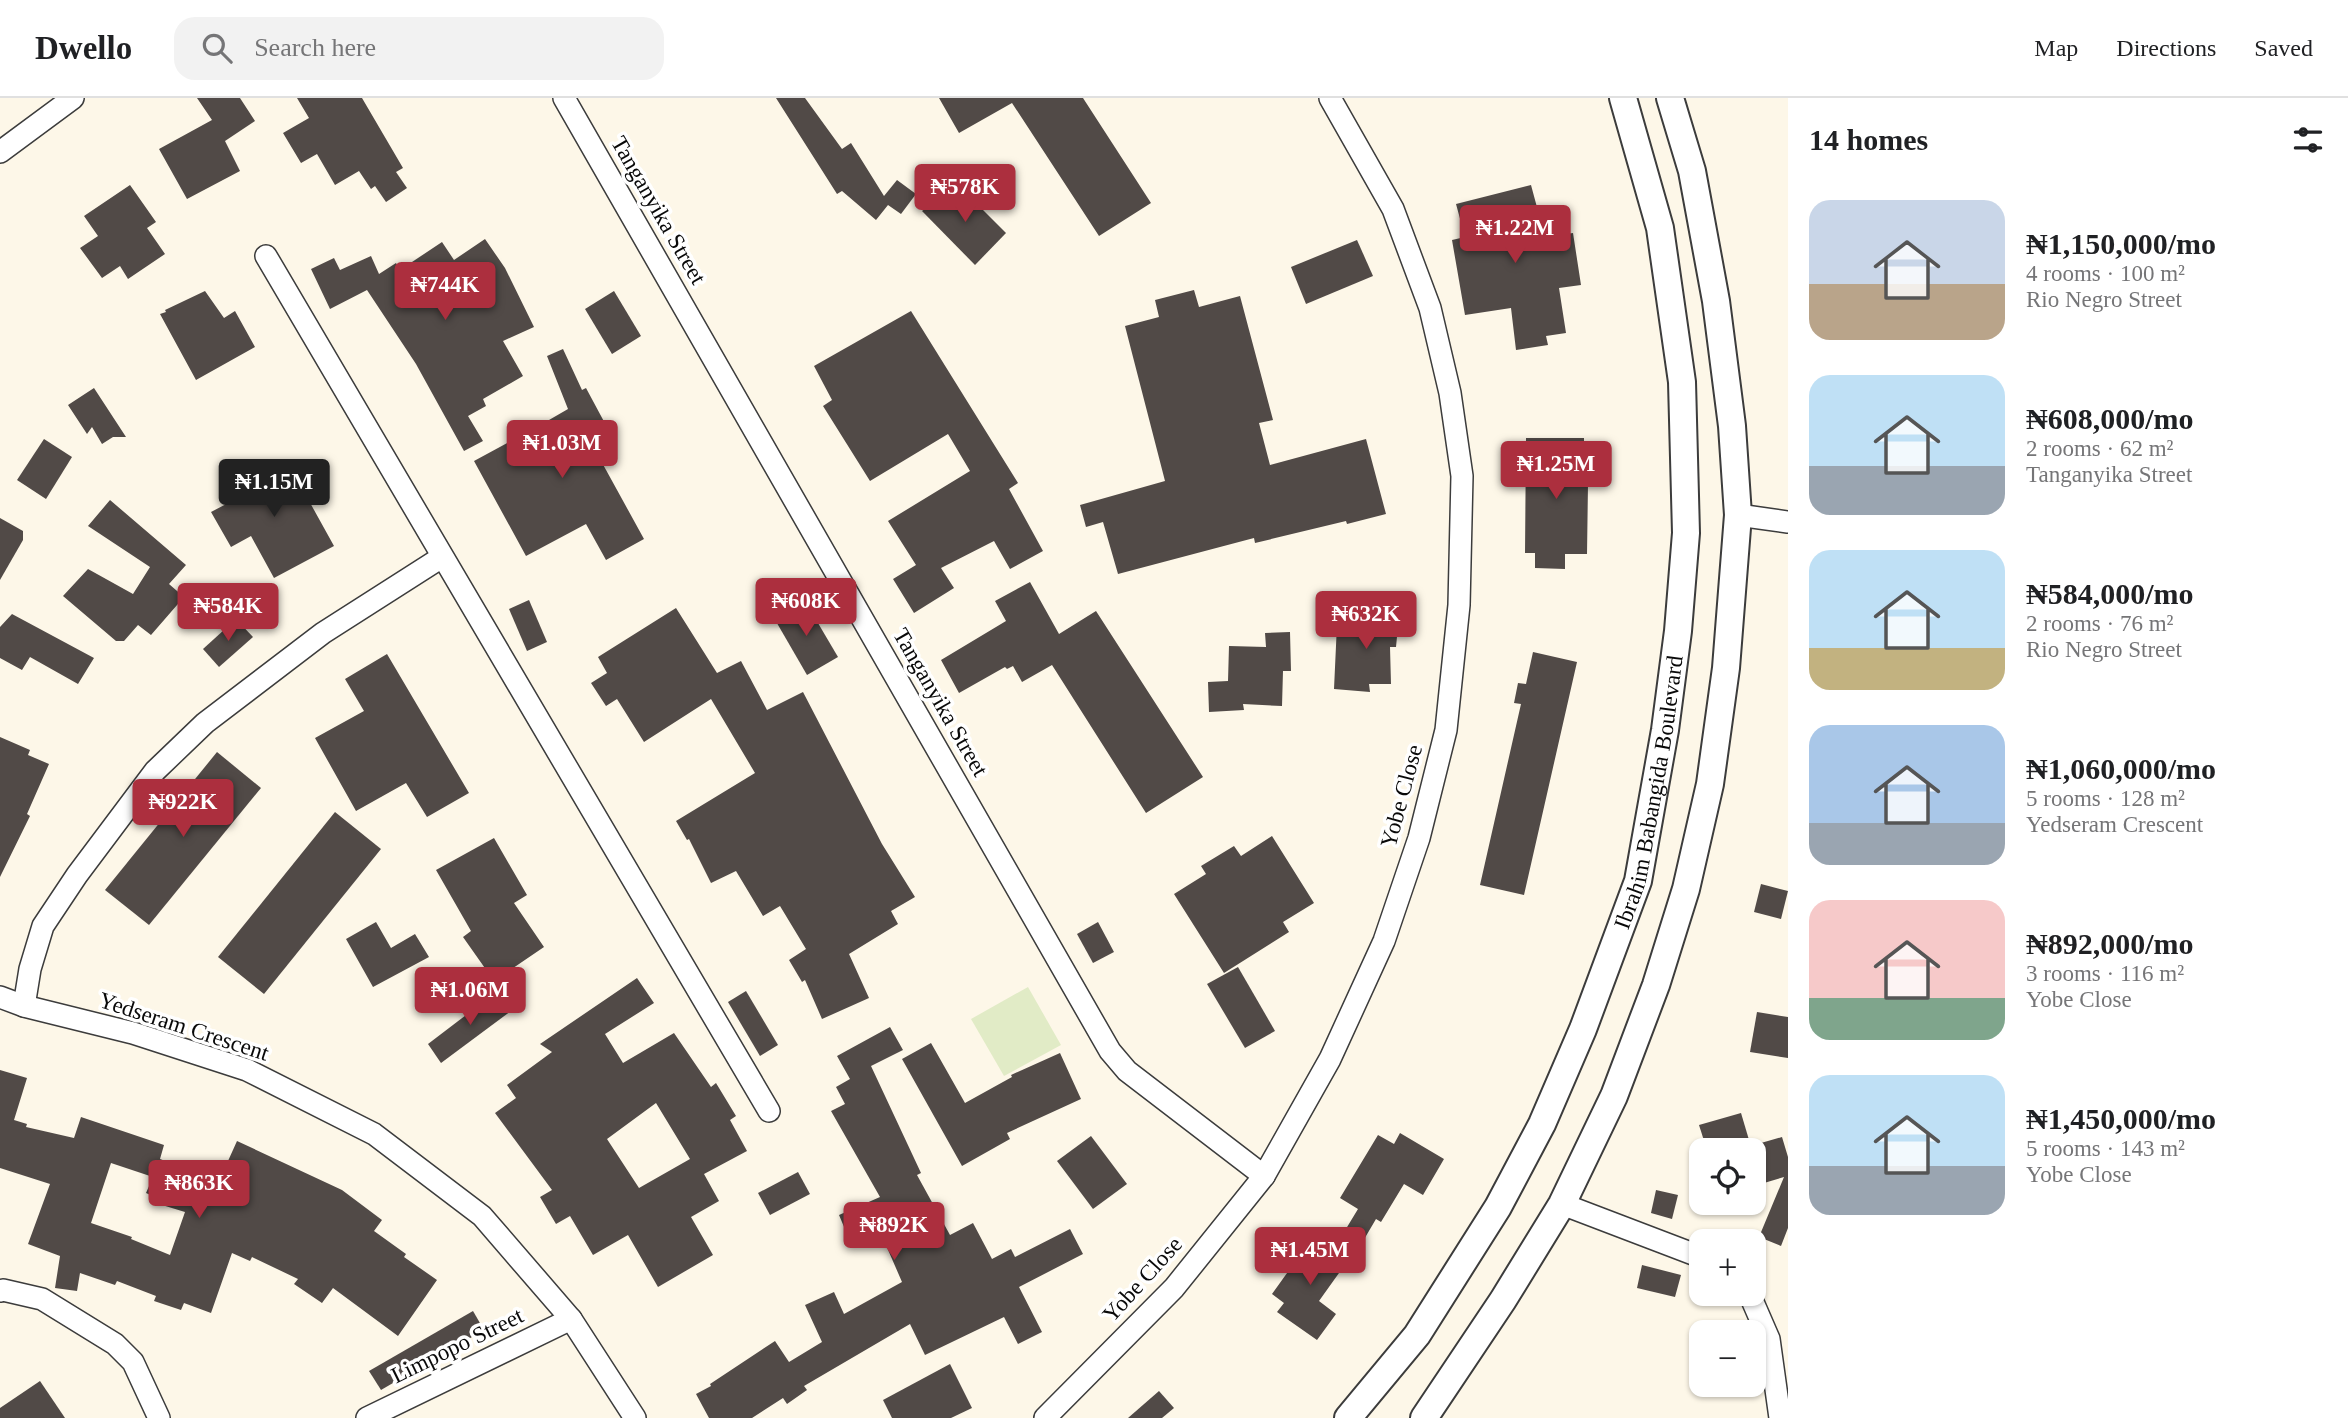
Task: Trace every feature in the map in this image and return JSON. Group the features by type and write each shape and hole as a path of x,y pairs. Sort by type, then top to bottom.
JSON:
{"street":[{"path":"0,152 74,98"},
{"name":"Tanganyika Street","path":"564,98 1110,1051 1127,1071 1264,1176"},
{"name":"Yobe Close","path":"1045,1418 1174,1288 1264,1176 1330,1059 1384,941 1419,838 1446,730 1459,605 1462,476 1450,393 1430,308 1393,209 1330,98"},
{"name":"Ibrahim Babangida Boulevard","path":"1348,1418 1417,1335 1498,1208 1542,1124 1578,1041 1638,881 1665,730 1678,631 1686,533 1682,382 1660,228 1623,98"},
{"path":"1424,1418 1503,1300 1562,1203 1614,1096 1656,985 1686,889 1710,784 1726,668 1738,515 1732,426 1716,301 1692,171 1670,98"},
{"path":"266,256 769,1111"},
{"path":"1738,515 1788,522"},
{"path":"24,1006 30,968 43,926 77,875 155,771 205,723 324,633 442,557"},
{"name":"Yedseram Crescent","path":"0,997 24,1006 133,1033 247,1070 374,1134 482,1216 571,1319 635,1418"},
{"path":"1562,1203 1689,1252"},
{"path":"0,1291 42,1299 115,1344 133,1362 159,1418"},
{"path":"1755,1306 1769,1339 1780,1418"},
{"name":"Limpopo Street","path":"367,1418 571,1319"}],"green space":[{"path":"1028,987 1061,1045 1004,1076 971,1019"}],"building":[{"path":"197,98 240,98 255,121 225,141 240,171 187,199 159,149 212,120"},
{"path":"297,98 362,98 403,168 396,172 407,188 386,202 375,186 371,189 359,171 335,185 317,154 301,163 283,133 309,118"},
{"path":"776,98 805,98 842,149 851,143 884,196 897,180 916,194 901,214 888,205 876,220 842,191 837,194"},
{"path":"939,98 1083,98 1151,203 1099,236 1012,103 959,133"},
{"path":"957,184 1006,233 975,265 922,211"},
{"path":"130,185 156,222 147,228 165,254 128,279 120,266 102,278 80,248 98,236 84,216"},
{"path":"1531,185 1545,237 1573,233 1581,285 1559,288 1566,333 1546,336 1548,345 1516,350 1511,308 1465,315 1452,240 1465,237 1456,204"},
{"path":"485,239 505,268 534,327 503,341 523,376 483,399 486,406 468,416 483,441 464,451 416,364 367,290 330,309 311,269 334,258 340,270 371,256 379,274 396,263 400,270 442,242 454,260"},
{"path":"1357,240 1373,276 1306,304 1291,267"},
{"path":"1194,290 1199,307 1240,296 1273,420 1259,423 1270,465 1366,439 1386,514 1255,543 1254,538 1118,574 1103,522 1086,527 1080,505 1165,481 1125,326 1159,317 1155,300"},
{"path":"205,291 224,318 235,311 255,347 196,380 160,314"},
{"path":"614,291 641,336 612,354 585,309"},
{"path":"911,311 1018,483 1009,489 1043,551 1010,569 994,541 941,568 954,588 914,613 893,579 916,565 888,521 970,471 948,434 870,481 823,406 832,400 814,366"},
{"path":"563,349 582,390 586,388 608,429 589,439 644,539 606,560 586,524 526,556 474,461 511,441 522,461 560,440 549,420 568,409 547,356"},
{"path":"94,388 126,437 113,437 102,444 92,427 87,434 68,405"},
{"path":"1526,438 1584,438 1584,484 1588,484 1587,554 1565,554 1565,569 1535,568 1535,553 1525,553"},
{"path":"44,439 72,457 46,499 17,480"},
{"path":"288,463 334,546 274,578 251,536 231,547 211,512 232,501 228,495 245,486 241,479 267,465 271,472"},
{"path":"110,500 186,565 169,584 184,597 151,635 138,625 124,641 116,641 63,596 88,569 133,594 150,567 88,526"},
{"path":"0,518 23,531 23,540 0,580"},
{"path":"1030,582 1059,634 1096,611 1203,777 1146,813 1052,665 1022,682 1013,666 1007,669 1005,667 959,693 941,660 1006,621 995,601"},
{"path":"529,600 547,642 527,651 509,609"},
{"path":"805,601 838,657 807,675 774,618"},
{"path":"1376,603 1400,606 1396,647 1390,647 1391,684 1369,684 1370,692 1334,689 1337,624 1374,627"},
{"path":"676,608 717,673 741,661 767,710 803,692 882,844 915,897 891,911 898,924 849,954 869,998 822,1019 805,980 802,982 789,960 806,949 780,906 763,916 736,871 711,883 689,839 687,840 676,821 755,773 711,699 644,742 617,699 606,706 591,683 607,673 598,657"},
{"path":"12,614 94,658 78,684 30,657 22,670 0,658 0,627"},
{"path":"236,619 253,637 219,667 203,649"},
{"path":"1290,632 1291,671 1283,671 1282,706 1243,704 1244,710 1209,712 1208,682 1228,681 1229,646 1266,647 1265,633"},
{"path":"1533,652 1577,662 1524,895 1480,885 1521,704 1514,703 1518,683 1526,684"},
{"path":"387,654 469,793 427,817 406,783 356,811 315,738 364,711 345,679"},
{"path":"0,737 30,750 28,755 49,764 27,814 30,816 0,877"},
{"path":"217,752 261,788 149,925 105,890"},
{"path":"335,812 381,849 264,994 218,957"},
{"path":"1272,836 1314,903 1283,922 1289,932 1224,973 1174,894 1206,874 1201,866 1234,846 1241,856"},
{"path":"494,838 527,895 514,903 544,947 494,981 463,937 471,931 436,870"},
{"path":"1761,884 1788,891 1781,919 1754,912"},
{"path":"376,922 391,948 415,934 429,957 373,987 346,939"},
{"path":"1098,922 1114,952 1093,963 1077,934"},
{"path":"1238,967 1275,1031 1245,1048 1207,984"},
{"path":"637,978 654,1003 605,1034 623,1063 674,1033 711,1087 716,1083 736,1116 730,1120 747,1151 704,1174 719,1201 691,1217 713,1255 658,1287 628,1235 593,1255 570,1216 556,1224 540,1197 552,1190 495,1113 516,1098 507,1085 552,1052 540,1044","holes":["656,1103 690,1159 639,1188 607,1139"]},
{"path":"746,991 778,1045 760,1056 728,1002"},
{"path":"495,993 515,1008 441,1063 428,1044"},
{"path":"1757,1012 1788,1017 1788,1058 1750,1052"},
{"path":"890,1027 903,1050 871,1066 921,1173 917,1175 950,1235 973,1223 992,1259 1011,1249 1015,1257 1070,1229 1083,1254 1019,1287 1042,1332 1018,1344 1004,1317 925,1355 910,1324 804,1386 807,1390 787,1404 783,1398 752,1418 709,1418 696,1394 711,1386 710,1384 775,1341 789,1362 822,1342 805,1305 834,1292 844,1314 902,1282 879,1229 850,1241 839,1215 880,1197 831,1111 845,1104 836,1087 850,1079 837,1056"},
{"path":"931,1043 965,1103 1012,1077 1011,1075 1060,1053 1081,1099 1007,1133 1010,1139 962,1166 902,1059"},
{"path":"0,1070 27,1078 14,1120 27,1124 26,1127 74,1138 81,1117 164,1145 160,1159 219,1181 237,1141 342,1190 382,1220 374,1231 406,1254 404,1257 437,1280 398,1336 333,1288 322,1303 294,1284 298,1279 252,1257 250,1261 232,1253 211,1313 184,1303 181,1310 154,1301 156,1296 117,1281 115,1285 80,1273 77,1291 55,1288 60,1256 28,1244 50,1184 0,1168","holes":["111,1163 153,1177 146,1193 164,1201 162,1205 185,1212 170,1255 131,1239 132,1237 91,1223"]},
{"path":"1741,1113 1748,1138 1703,1138 1699,1125"},
{"path":"1400,1133 1444,1159 1423,1195 1404,1184 1381,1222 1376,1219 1356,1253 1338,1242 1358,1209 1340,1198 1378,1135 1394,1144"},
{"path":"1091,1136 1127,1184 1093,1209 1057,1161"},
{"path":"1782,1137 1788,1157 1788,1228 1781,1246 1766,1240 1766,1229 1762,1229 1784,1177 1766,1182 1766,1142"},
{"path":"798,1172 810,1194 770,1215 758,1193"},
{"path":"1656,1190 1678,1195 1672,1219 1651,1213"},
{"path":"1315,1234 1349,1259 1319,1301 1336,1314 1317,1340 1277,1312 1284,1303 1272,1294"},
{"path":"1642,1265 1681,1275 1675,1297 1637,1288"},
{"path":"473,1311 484,1330 381,1390 369,1371"},
{"path":"950,1364 972,1408 951,1418 892,1418 883,1400"},
{"path":"40,1381 65,1418 0,1418 0,1408"},
{"path":"1159,1391 1174,1408 1162,1418 1128,1418"}]}
